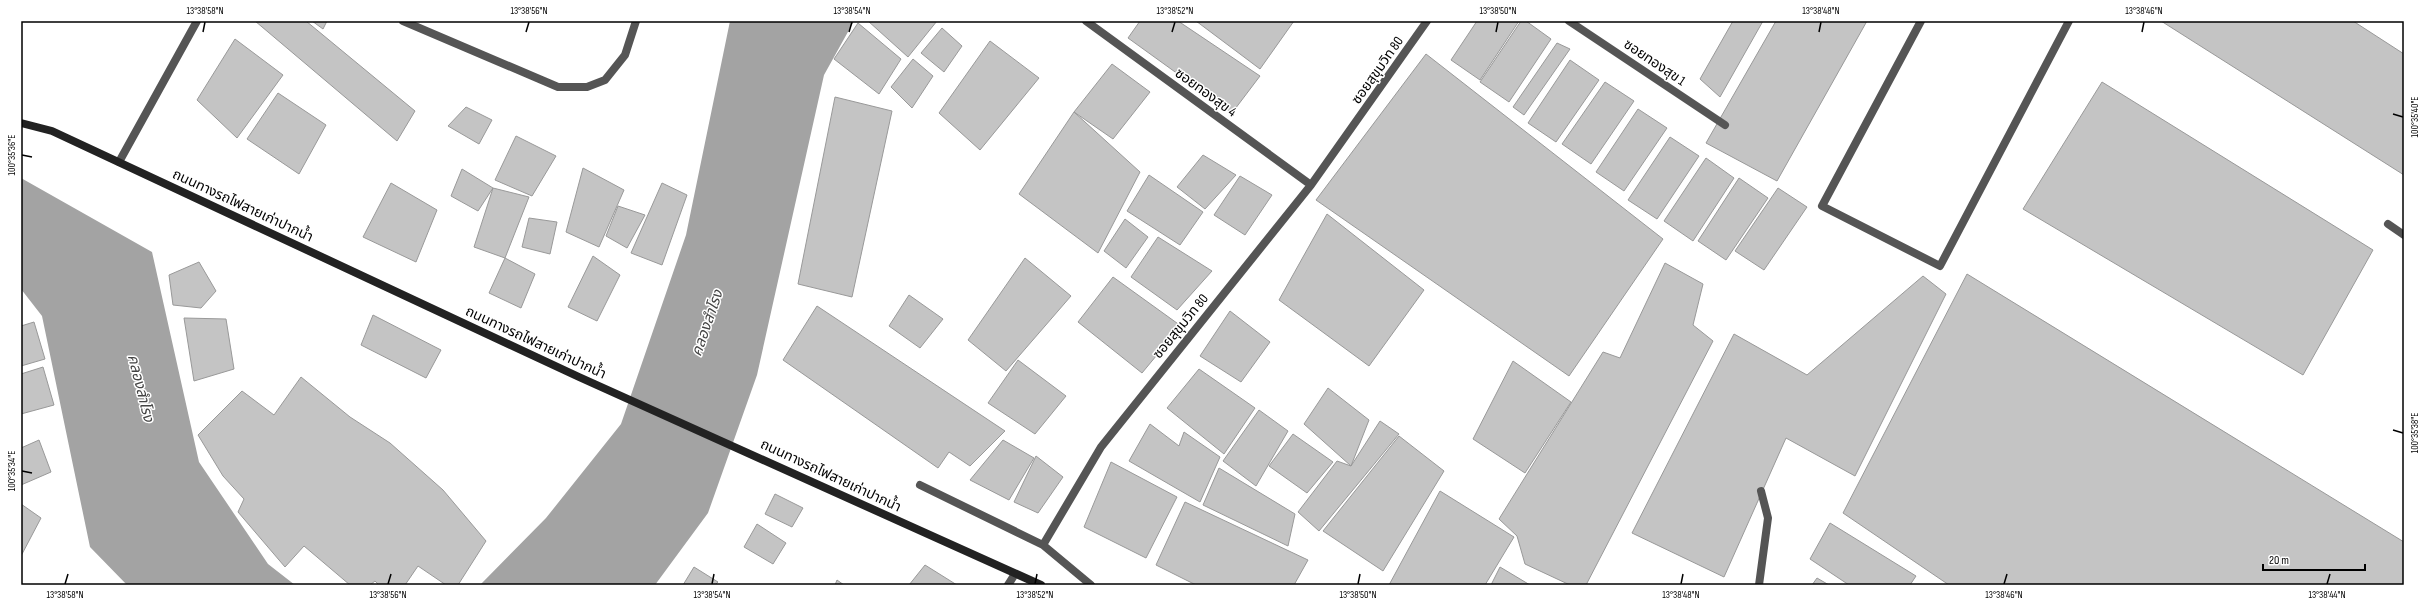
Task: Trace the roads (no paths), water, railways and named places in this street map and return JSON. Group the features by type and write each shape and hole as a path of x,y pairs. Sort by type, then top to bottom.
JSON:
{"main road":[{"name":"ถนนทางรถไฟสายเก่าปากน้ำ","path":"21,123 52,131 609,390 755,454 1041,585"}],"street":[{"path":"119,162 197,21"},
{"path":"403,21 558,87 587,87 605,80 625,55 636,21"},
{"name":"ซอยทองสุข 4","path":"1086,21 1312,185"},
{"name":"ซอยสุขุมวิท 80","path":"1042,545 1101,447 1312,185 1428,21"},
{"name":"ซอยทองสุข 1","path":"1569,21 1725,125"},
{"path":"1921,21 1822,206 1940,266 2069,21"},
{"path":"2388,224 2404,235"},
{"path":"920,485 1042,545 1090,585"},
{"path":"1759,585 1768,518 1761,491"},
{"path":"1008,585 1015,574"}],"water":[{"name":"คลองสำโรง","path":"730,21 854,21 824,75 757,375 708,513 655,585 480,585 546,518 621,424 686,235"},
{"name":"คลองสำโรง","path":"21,178 152,252 199,462 268,564 295,585 127,585 90,547 42,316 21,289"}]}
